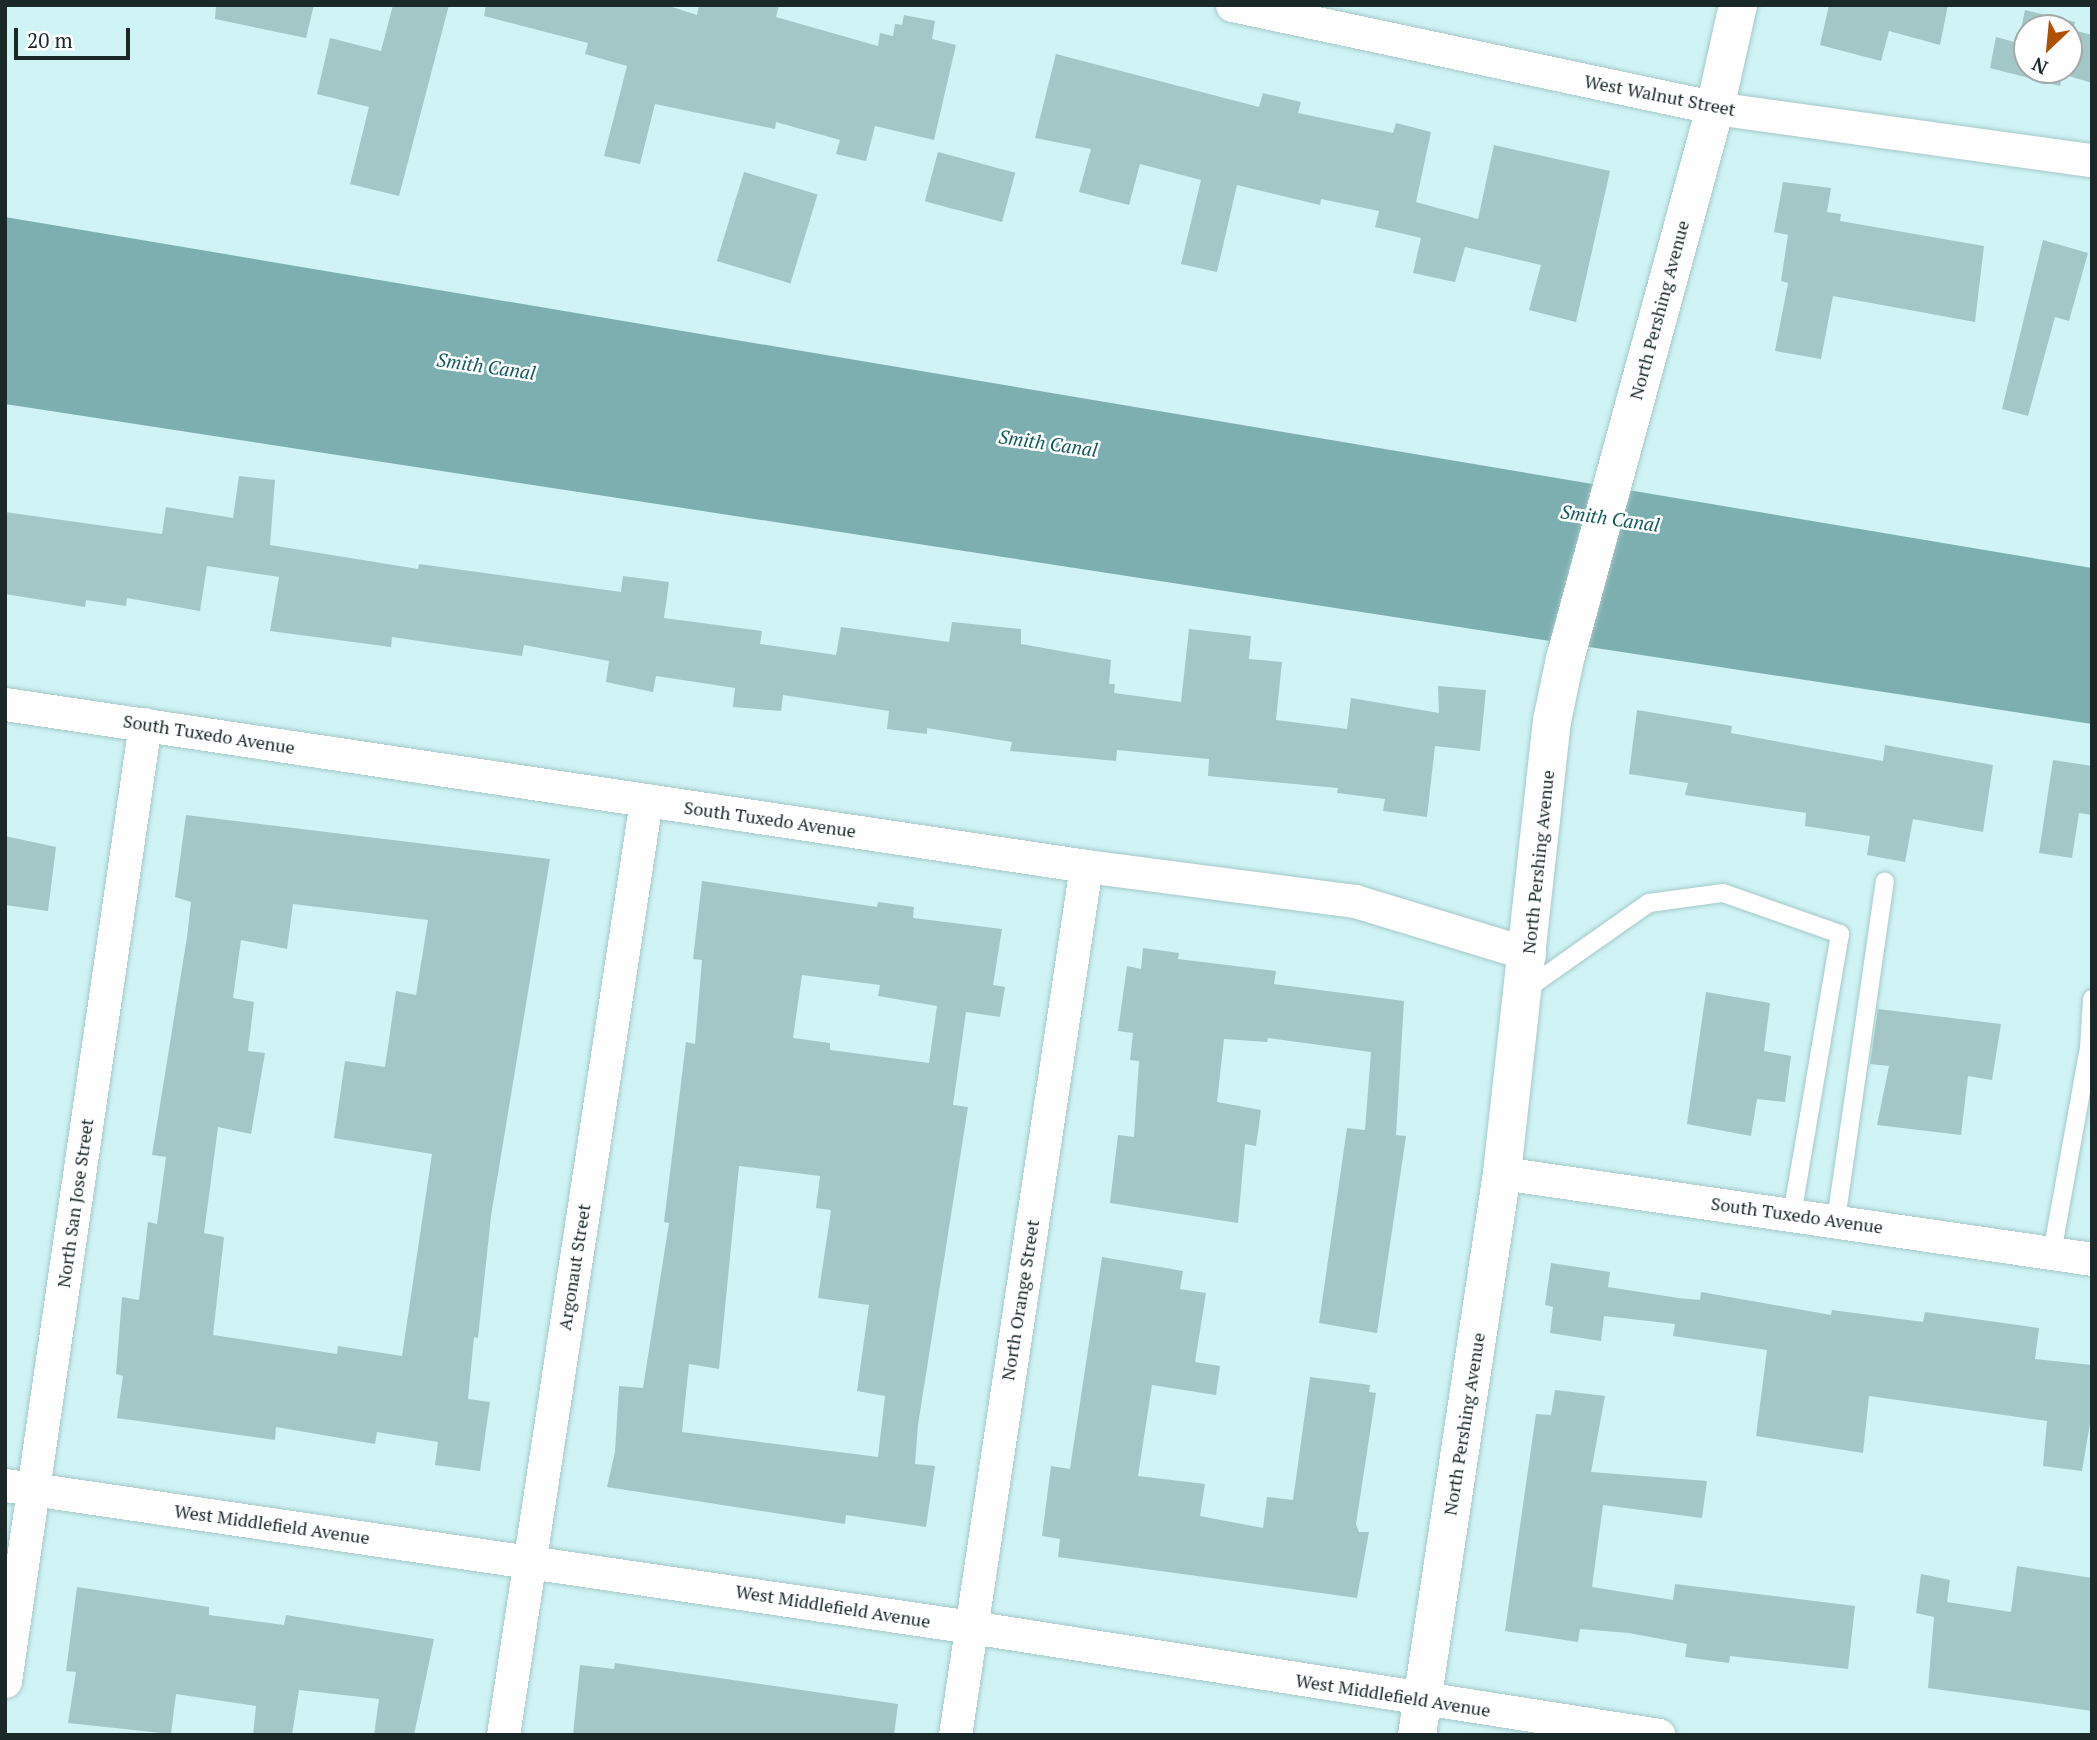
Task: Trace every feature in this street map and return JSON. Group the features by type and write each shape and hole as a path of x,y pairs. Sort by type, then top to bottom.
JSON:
{"main road":[{"name":"North Pershing Avenue","path":"1420,1718 1502,1173 1522,992 1529,954 1552,721 1564,659 1715,108 1738,5"}],"street":[{"name":"West Walnut Street","path":"1232,5 1715,108 2092,160"},
{"name":"South Tuxedo Avenue","path":"5,704 1086,866 1355,901 1529,954"},
{"name":"North San Jose Street","path":"5,1681 19,1487 145,724"},
{"name":"Argonaut Street","path":"503,1735 646,800"},
{"name":"North Orange Street","path":"955,1735 1086,866"},
{"name":"South Tuxedo Avenue","path":"1502,1173 2092,1259"},
{"name":"West Middlefield Avenue","path":"19,1487 971,1627 1420,1718 1659,1735"}],"lane":[{"path":"1836,1220 1885,883"},
{"path":"1522,992 1649,903 1723,893 1840,934 1792,1214"},
{"path":"2052,1253 2089,1048 2092,999"}],"water":[{"name":"Smith Canal","path":"5,217 2092,568 2092,724 5,404"}],"building":[{"path":"216,5 314,5 306,38 215,19"},
{"path":"393,5 449,5 399,196 350,184 369,107 317,94 330,38 381,51"},
{"path":"486,5 666,5 697,15 699,5 779,5 776,17 878,46 880,33 893,36 895,24 902,25 904,15 935,21 932,39 956,45 934,140 875,126 866,161 836,154 840,140 776,122 775,129 655,104 640,164 604,156 627,66 585,54 588,43 484,16"},
{"path":"1829,5 1948,5 1940,45 1889,31 1881,61 1820,45"},
{"path":"2025,10 2042,14 2024,14"},
{"path":"2083,33 2092,35 2092,83 2083,80"},
{"path":"1996,37 2013,42 2013,74 1990,68"},
{"path":"1056,54 1259,107 1263,93 1301,102 1298,113 1393,133 1396,123 1431,132 1416,202 1478,219 1494,145 1610,171 1576,322 1529,310 1541,265 1465,247 1455,282 1413,273 1421,238 1375,227 1379,211 1321,199 1320,205 1237,185 1217,272 1181,264 1201,180 1140,164 1129,205 1079,192 1091,149 1035,138"},
{"path":"938,152 1015,173 1002,222 925,201"},
{"path":"744,172 818,195 790,283 717,261"},
{"path":"1783,182 1831,188 1827,212 1841,214 1840,221 1984,246 1975,322 1833,296 1821,359 1775,351 1788,283 1781,281 1788,235 1774,232"},
{"path":"2043,240 2088,253 2069,321 2055,317 2028,416 2002,409"},
{"path":"239,476 275,480 270,545 418,569 419,564 621,592 623,576 669,582 664,618 762,631 760,644 836,655 841,627 949,642 952,622 1021,629 1021,644 1111,660 1109,684 1115,684 1114,693 1181,702 1189,629 1251,636 1249,659 1282,662 1276,720 1347,729 1351,698 1439,713 1438,686 1486,690 1480,751 1435,746 1427,817 1383,811 1385,799 1337,793 1338,788 1208,776 1209,759 1117,750 1116,761 1010,751 1012,742 927,728 927,734 887,729 889,711 783,695 781,711 733,707 735,688 656,676 653,692 606,682 609,661 524,645 522,656 392,637 391,647 270,631 279,577 207,566 200,611 127,598 126,606 86,600 85,607 5,594 5,512 162,534 166,507 233,518"},
{"path":"1637,710 1732,726 1731,733 1883,761 1885,745 1993,765 1983,832 1913,819 1905,862 1867,855 1870,836 1805,826 1806,813 1685,795 1688,783 1629,774"},
{"path":"2053,760 2092,766 2092,815 2079,813 2072,858 2039,853"},
{"path":"186,815 550,859 491,1216 478,1338 474,1337 468,1399 490,1402 480,1471 435,1465 438,1442 377,1432 375,1444 276,1427 275,1440 117,1418 123,1376 116,1374 122,1297 139,1300 148,1222 157,1224 166,1157 152,1155 191,902 175,897","holes":["293,904 428,920 416,995 396,991 385,1067 345,1061 334,1138 432,1154 402,1356 338,1346 337,1354 213,1335 224,1237 204,1233 218,1127 251,1134 265,1053 248,1051 254,1002 233,998 241,940 287,949"]},
{"path":"5,836 56,847 48,911 5,905"},
{"path":"702,881 877,907 878,902 914,907 913,918 1002,929 993,985 1005,987 1000,1017 966,1012 953,1105 968,1107 918,1425 915,1464 935,1466 926,1527 846,1515 845,1524 607,1487 615,1452 619,1386 643,1388 669,1223 664,1222 686,1042 695,1044 702,960 693,959","holes":["802,975 880,985 878,996 937,1006 929,1063 830,1050 830,1043 793,1038","739,1166 820,1176 816,1208 831,1210 818,1298 869,1305 857,1391 885,1396 878,1457 682,1432 689,1364 719,1369"]},
{"path":"1143,948 1179,953 1178,959 1276,971 1274,984 1404,1001 1396,1135 1406,1136 1377,1333 1319,1323 1347,1128 1365,1130 1371,1052 1268,1038 1267,1042 1224,1039 1217,1102 1261,1110 1256,1146 1245,1144 1238,1223 1110,1203 1118,1135 1134,1137 1139,1061 1130,1060 1133,1033 1118,1031 1127,966 1141,969"},
{"path":"1706,992 1770,1003 1764,1051 1791,1056 1785,1102 1757,1099 1751,1136 1687,1124"},
{"path":"1878,1009 2001,1024 1992,1080 1968,1076 1961,1135 1877,1125 1889,1066 1870,1064"},
{"path":"1102,1257 1183,1271 1180,1289 1206,1293 1195,1362 1220,1366 1216,1395 1152,1385 1138,1476 1205,1484 1200,1516 1263,1528 1267,1497 1293,1500 1310,1377 1370,1385 1369,1392 1376,1393 1356,1524 1359,1532 1369,1532 1357,1598 1058,1557 1060,1539 1042,1536 1051,1466 1070,1469"},
{"path":"1551,1263 1610,1272 1608,1287 1678,1298 1700,1300 1701,1292 1831,1315 1832,1310 1923,1322 1925,1312 2039,1328 2035,1359 2092,1365 2092,1411 2082,1471 2043,1466 2047,1421 1869,1396 1863,1453 1756,1436 1767,1350 1673,1336 1675,1324 1604,1316 1601,1341 1550,1333 1553,1307 1545,1305"},
{"path":"1555,1390 1605,1396 1591,1472 1707,1481 1702,1518 1603,1505 1592,1587 1673,1600 1675,1584 1855,1606 1848,1669 1730,1656 1729,1663 1685,1657 1687,1644 1629,1633 1580,1629 1578,1642 1505,1631 1536,1414 1551,1415"},
{"path":"2017,1566 2092,1578 2092,1711 1928,1688 1934,1617 1916,1613 1921,1574 1950,1580 1947,1602 2011,1612"},
{"path":"77,1587 209,1607 209,1615 284,1625 286,1615 434,1639 414,1735 374,1735 379,1699 299,1690 292,1735 253,1735 256,1706 176,1694 171,1734 68,1723 76,1672 66,1671"},
{"path":"615,1663 898,1704 894,1735 573,1735 580,1665 614,1669"}]}
